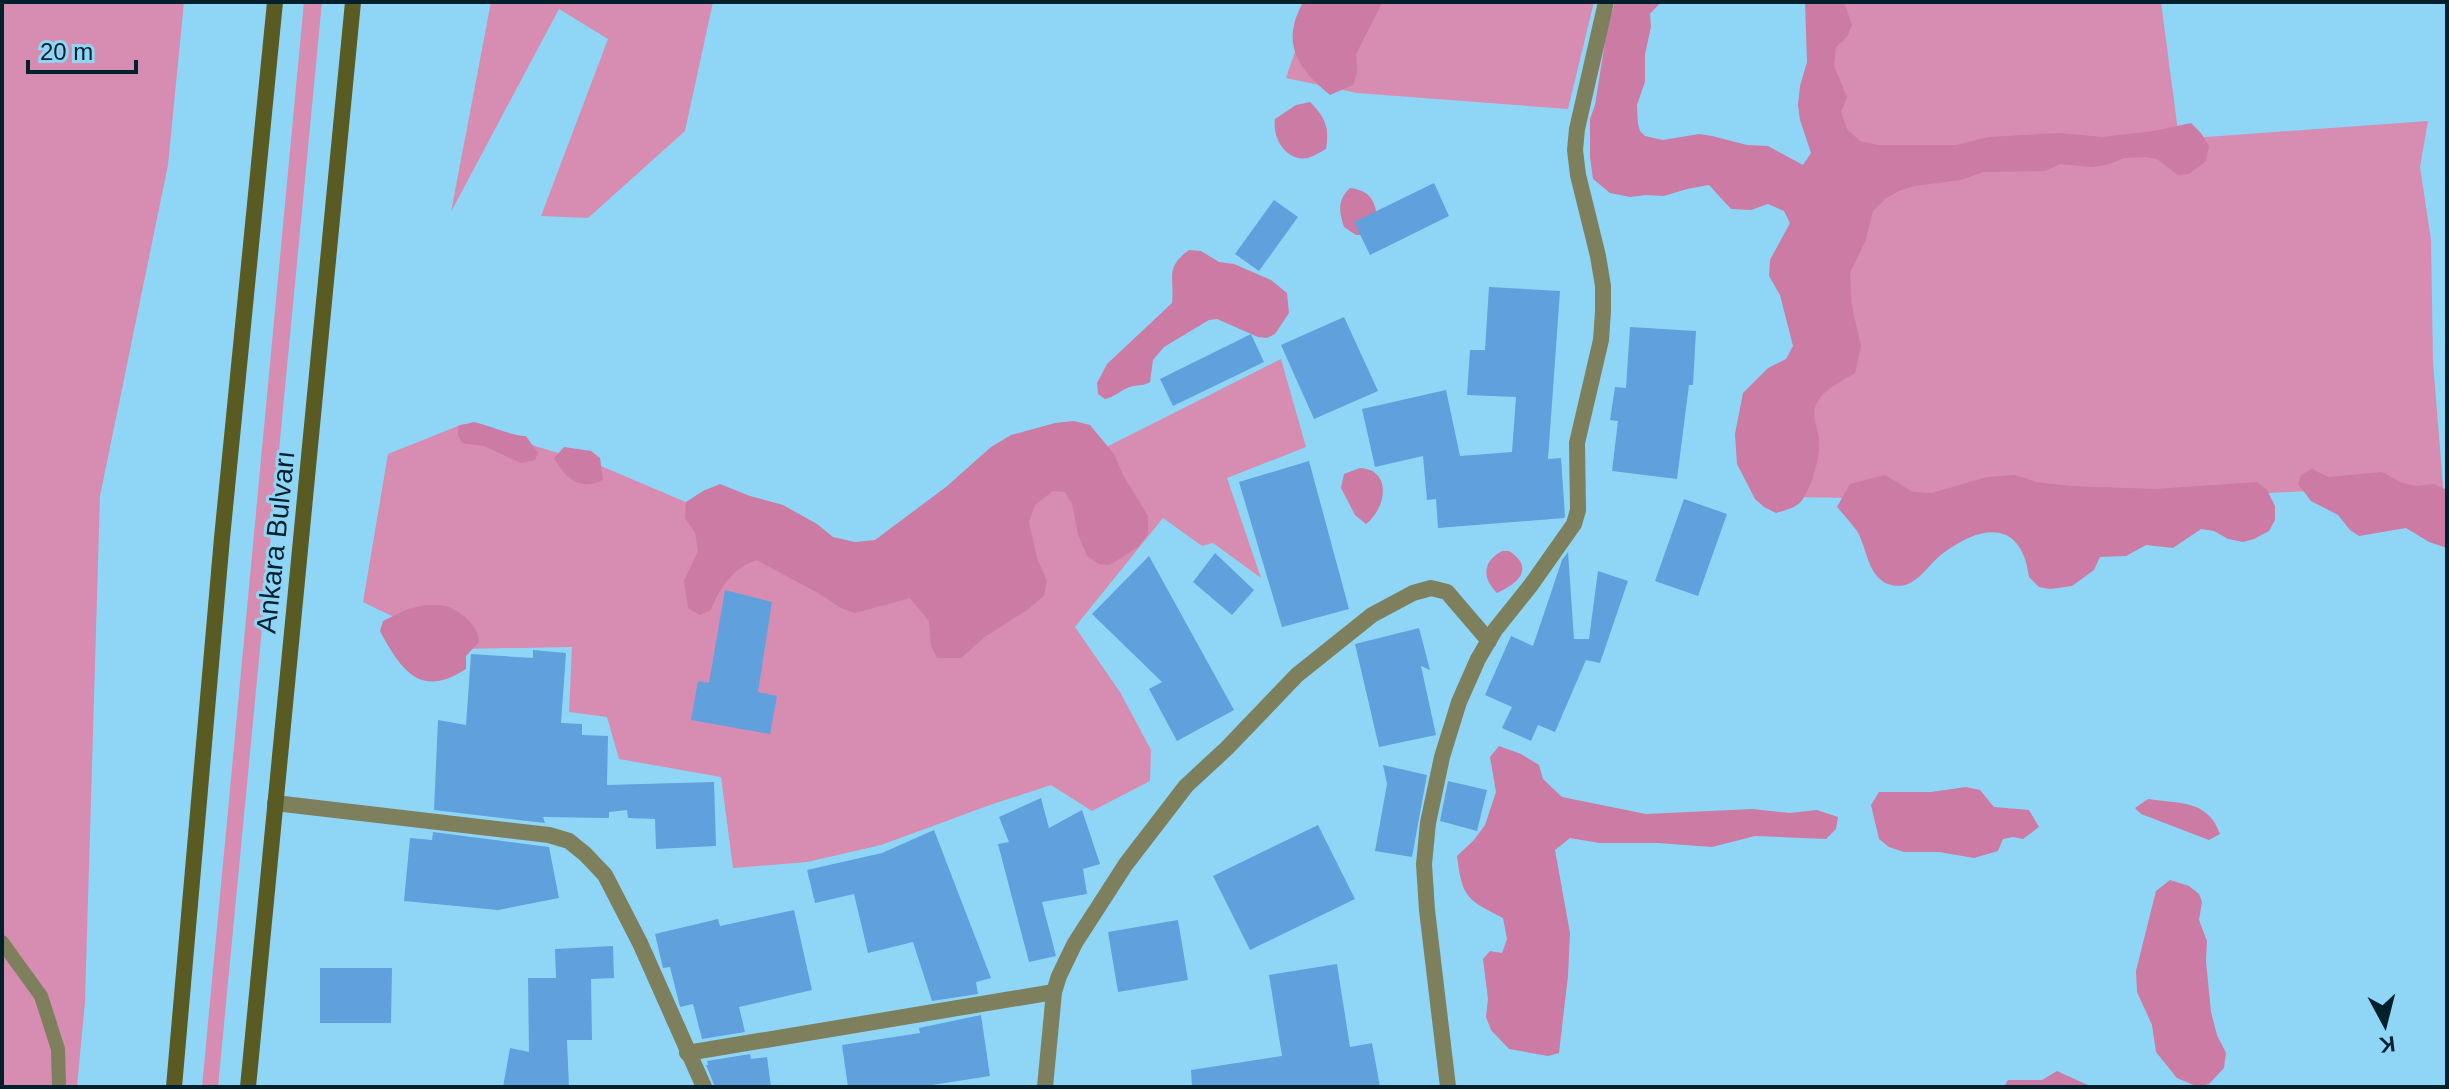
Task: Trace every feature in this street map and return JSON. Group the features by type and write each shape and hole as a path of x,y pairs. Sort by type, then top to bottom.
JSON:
{"main road":[{"name":"Ankara Bulvarı","path":"174,1087 222,538 275,2"},
{"name":"Ankara Bulvarı","path":"248,1087 353,2"}],"street":[{"path":"1448,1087 1427,910 1424,864 1428,823 1442,757 1459,702 1489,641 1568,533 1578,510 1577,443 1601,340 1603,299 1598,256 1575,150 1606,2"},
{"path":"1045,1087 1054,992 1059,976 1075,943 1126,864 1186,786 1297,675 1372,615 1413,593 1431,588 1447,592 1489,641"},
{"path":"275,803 549,835 569,841 585,854 611,885 704,1087"},
{"path":"687,1053 1054,992"}],"lane":[{"path":"2,942 41,996 58,1049 59,1087"}],"shaded area":[{"path":"2,2 184,2 168,165 100,496 85,1002 77,1087 2,1087"},
{"path":"304,2 322,2 218,1087 202,1087"},
{"path":"491,2 713,2 685,131 588,218 541,216 608,39 559,9 451,212"},
{"path":"1303,2 1380,2 1356,54 1357,72 1353,85 1330,95 1301,65 1293,43 1293,30"},
{"path":"1312,2 1594,2 1568,109 1357,93 1286,78"},
{"path":"1615,2 1661,2 1650,14 1645,82 1637,105 1638,124 1645,136 1663,140 1699,134 1747,145 1768,146 1803,165 1811,153 1798,105 1807,62 1805,2 1844,2 1852,25 1847,37 1836,47 1834,66 1847,97 1841,112 1847,129 1860,141 1878,145 1956,145 1989,137 2058,133 2103,137 2191,123 2209,146 2206,161 2189,174 2178,175 2157,159 2145,157 2125,158 2092,167 2060,164 2045,171 1983,172 1961,180 1914,186 1885,199 1873,211 1865,242 1850,273 1852,307 1861,346 1855,373 1827,390 1817,403 1814,413 1819,446 1813,478 1800,502 1776,513 1755,499 1737,464 1735,434 1743,393 1768,368 1786,359 1793,346 1780,295 1769,276 1770,260 1790,223 1784,211 1768,204 1751,210 1731,209 1709,185 1664,196 1630,197 1610,193 1593,179 1590,119"},
{"path":"1816,2 2161,2 2179,139 2428,121 2420,167 2431,240 2433,362 2444,498 2308,491 2108,502 1787,497 1823,174"},
{"path":"1310,102 1325,123 1326,149 1308,158 1300,158 1287,152 1278,141 1275,119 1296,105"},
{"path":"1350,188 1366,193 1374,204 1377,216 1367,235 1356,235 1344,227 1340,206"},
{"path":"1189,250 1201,251 1219,262 1234,264 1271,280 1287,293 1289,313 1275,334 1267,338 1217,319 1209,320 1164,347 1153,360 1150,382 1105,399 1098,394 1097,383 1107,364 1172,303 1173,268"},
{"path":"1281,359 1306,447 1227,478 1261,578 1213,543 1202,546 1163,518 1075,627 1120,692 1151,750 1150,781 1092,811 1051,785 881,845 807,862 733,868 721,777 619,759 607,717 569,712 572,647 459,649 363,602 388,454 463,424 601,466 803,552 849,566 987,507"},
{"path":"1074,421 1090,425 1114,454 1148,516 1148,534 1138,547 1121,558 1109,565 1099,564 1087,556 1078,534 1072,504 1065,492 1053,491 1035,505 1029,522 1037,558 1047,581 1044,596 986,636 961,658 937,658 931,646 929,621 910,598 855,613 757,560 728,579 711,610 700,615 688,608 684,581 698,551 695,533 685,518 686,502 703,491 720,484 783,505 833,537 855,542 875,540 946,487 991,447 1011,435"},
{"path":"474,422 526,436 538,453 535,460 521,463 484,446 462,443 458,426"},
{"path":"564,447 591,451 600,458 603,480 587,484 568,476 554,458"},
{"path":"1360,468 1378,475 1383,491 1378,509 1366,524 1355,515 1341,488 1344,474"},
{"path":"2312,469 2328,477 2382,472 2400,482 2416,486 2434,484 2447,490 2447,548 2429,542 2406,528 2359,536 2338,515 2311,501 2298,484 2301,475"},
{"path":"1885,475 1913,492 1932,493 1987,477 2015,475 2036,482 2070,486 2155,489 2257,482 2267,490 2275,506 2275,520 2269,531 2243,542 2201,529 2173,548 2146,545 2126,556 2100,557 2094,570 2072,586 2050,589 2039,587 2029,577 2019,546 2010,537 1988,532 1960,542 1915,580 1895,586 1876,575 1857,531 1837,507 1850,484"},
{"path":"1509,551 1517,557 1522,569 1512,585 1497,593 1489,582 1486,570 1495,555"},
{"path":"426,605 446,606 457,611 473,625 478,636 479,642 466,656 466,669 450,678 436,681 414,676 396,658 380,631 383,621 408,609"},
{"path":"1499,746 1539,765 1543,779 1562,797 1646,814 1752,809 1790,813 1817,810 1838,817 1836,829 1826,839 1755,836 1712,847 1599,843 1570,838 1555,850 1570,933 1559,1053 1548,1056 1509,1049 1491,1030 1486,1017 1488,999 1483,959 1490,951 1502,953 1507,939 1503,918 1468,896 1461,880 1457,856 1485,825 1496,792 1490,757"},
{"path":"1966,787 1980,790 1994,807 2029,810 2039,827 2023,839 2003,839 1998,851 1974,858 1939,852 1904,852 1889,847 1879,839 1871,805 1879,792 1931,792"},
{"path":"2148,799 2200,809 2208,814 2220,834 2209,840 2141,814 2135,808"},
{"path":"2170,880 2189,886 2199,894 2202,902 2199,920 2207,941 2211,1012 2226,1053 2224,1068 2209,1084 2198,1087 2177,1078 2156,1052 2152,1025 2137,992 2136,971 2156,891"},
{"path":"2057,1071 2092,1087 2004,1087 2008,1080 2042,1080"}],"building":[{"path":"1434,183 1449,216 1370,255 1354,222"},
{"path":"1274,200 1298,217 1259,271 1235,254"},
{"path":"1489,287 1560,291 1548,459 1561,458 1565,516 1438,528 1436,499 1427,500 1423,456 1375,467 1362,409 1446,390 1460,456 1512,452 1516,397 1467,395 1470,350 1485,350"},
{"path":"1344,317 1378,391 1314,419 1281,345"},
{"path":"1630,327 1696,331 1693,385 1689,385 1677,479 1612,471 1618,421 1610,420 1615,387 1626,388"},
{"path":"1251,334 1264,362 1173,406 1160,379"},
{"path":"1309,461 1349,609 1282,627 1239,482"},
{"path":"1684,499 1727,514 1698,596 1655,581"},
{"path":"1568,552 1574,639 1589,639 1598,571 1628,581 1600,663 1586,660 1555,732 1538,725 1531,741 1502,728 1512,707 1485,695 1511,636 1533,646 1562,560"},
{"path":"1215,553 1254,590 1232,615 1193,582"},
{"path":"1149,556 1234,710 1177,741 1149,689 1162,682 1092,614"},
{"path":"725,590 772,602 758,692 777,696 770,734 691,720 698,681 709,683"},
{"path":"1419,628 1430,670 1421,666 1436,735 1379,747 1355,644"},
{"path":"533,650 566,653 561,723 582,724 582,735 608,736 607,785 714,782 716,846 656,849 655,819 628,818 627,810 609,812 609,818 543,817 545,823 434,810 438,720 466,725 471,654 533,658"},
{"path":"1383,765 1427,775 1412,857 1375,851 1387,784"},
{"path":"1448,781 1487,790 1477,831 1440,821"},
{"path":"1041,798 1049,828 1082,810 1100,864 1083,869 1087,894 1042,902 1056,956 1029,962 998,844 1009,842 999,817"},
{"path":"1318,825 1355,899 1250,950 1213,876"},
{"path":"934,830 991,978 976,982 978,994 932,1001 913,942 868,953 854,894 815,903 807,870 882,853"},
{"path":"433,832 549,847 559,898 498,910 404,901 410,838 432,840"},
{"path":"794,910 812,990 739,1007 745,1032 702,1039 693,1004 680,1007 670,967 663,968 655,934 718,919 720,926"},
{"path":"1178,920 1188,980 1118,992 1108,932"},
{"path":"613,946 614,978 591,979 592,1040 567,1040 569,1087 503,1087 510,1048 529,1052 528,978 556,978 555,949"},
{"path":"1337,964 1350,1047 1372,1043 1380,1087 1192,1087 1191,1070 1282,1056 1269,975"},
{"path":"320,968 392,968 391,1023 320,1023"},
{"path":"981,1015 990,1076 919,1087 848,1087 842,1045 920,1033 919,1028"},
{"path":"750,1054 751,1059 767,1057 771,1087 715,1087 707,1061"}]}
